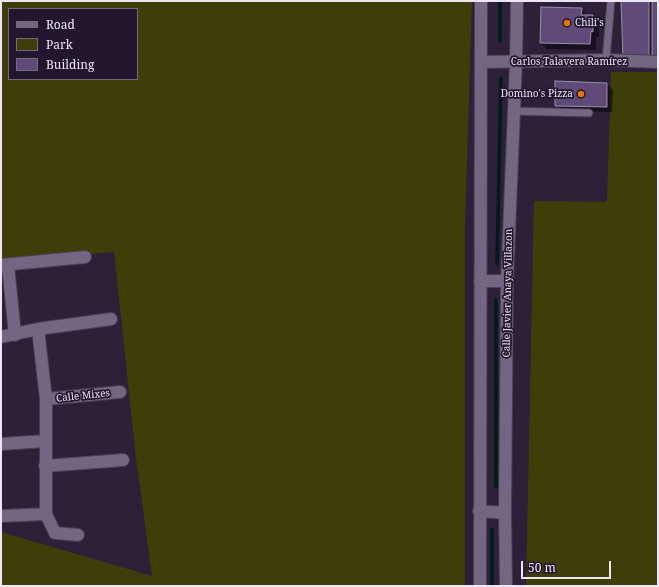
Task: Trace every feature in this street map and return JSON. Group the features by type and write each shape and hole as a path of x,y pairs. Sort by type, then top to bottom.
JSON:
{"street":[{"path":"480,586 479,511 482,1"},
{"name":"Calle Javier Anaya Villazon","path":"506,586 505,513 508,281 517,1"},
{"name":"Carlos Talavera Ramírez","path":"481,62 606,60 658,62"},
{"path":"15,335 4,265 85,257"},
{"path":"480,281 508,281"},
{"path":"1,337 38,330 111,320"},
{"path":"38,330 46,399 46,514 55,533 78,535"},
{"name":"Calle Mixes","path":"46,399 120,392"},
{"path":"1,444 45,441"},
{"path":"46,466 123,460"},
{"path":"479,511 505,513"},
{"path":"1,516 46,514"}],"lane":[{"path":"606,60 611,1"},
{"path":"514,111 589,113"}],"green space":[{"path":"1,1 472,1 465,224 465,586 1,586 1,532 152,576 136,458 114,252 1,261"},
{"path":"611,72 658,72 658,586 526,586 534,201 607,202"}],"building":[{"path":"621,1 649,1 649,59 623,58"},
{"path":"652,1 658,1 658,59 652,59"},
{"name":"Chili's","path":"541,7 582,8 581,15 593,15 593,32 591,31 590,44 540,43"},
{"name":"Domino's Pizza","path":"555,81 607,83 607,107 555,106"}],"waterway":[{"path":"500,1 500,41"},
{"path":"497,264 501,78"},
{"path":"496,300 496,487"},
{"path":"492,529 492,586"}],"place":[{"name":"Chili's","path":"567,23"},
{"name":"Domino's Pizza","path":"581,94"}]}
